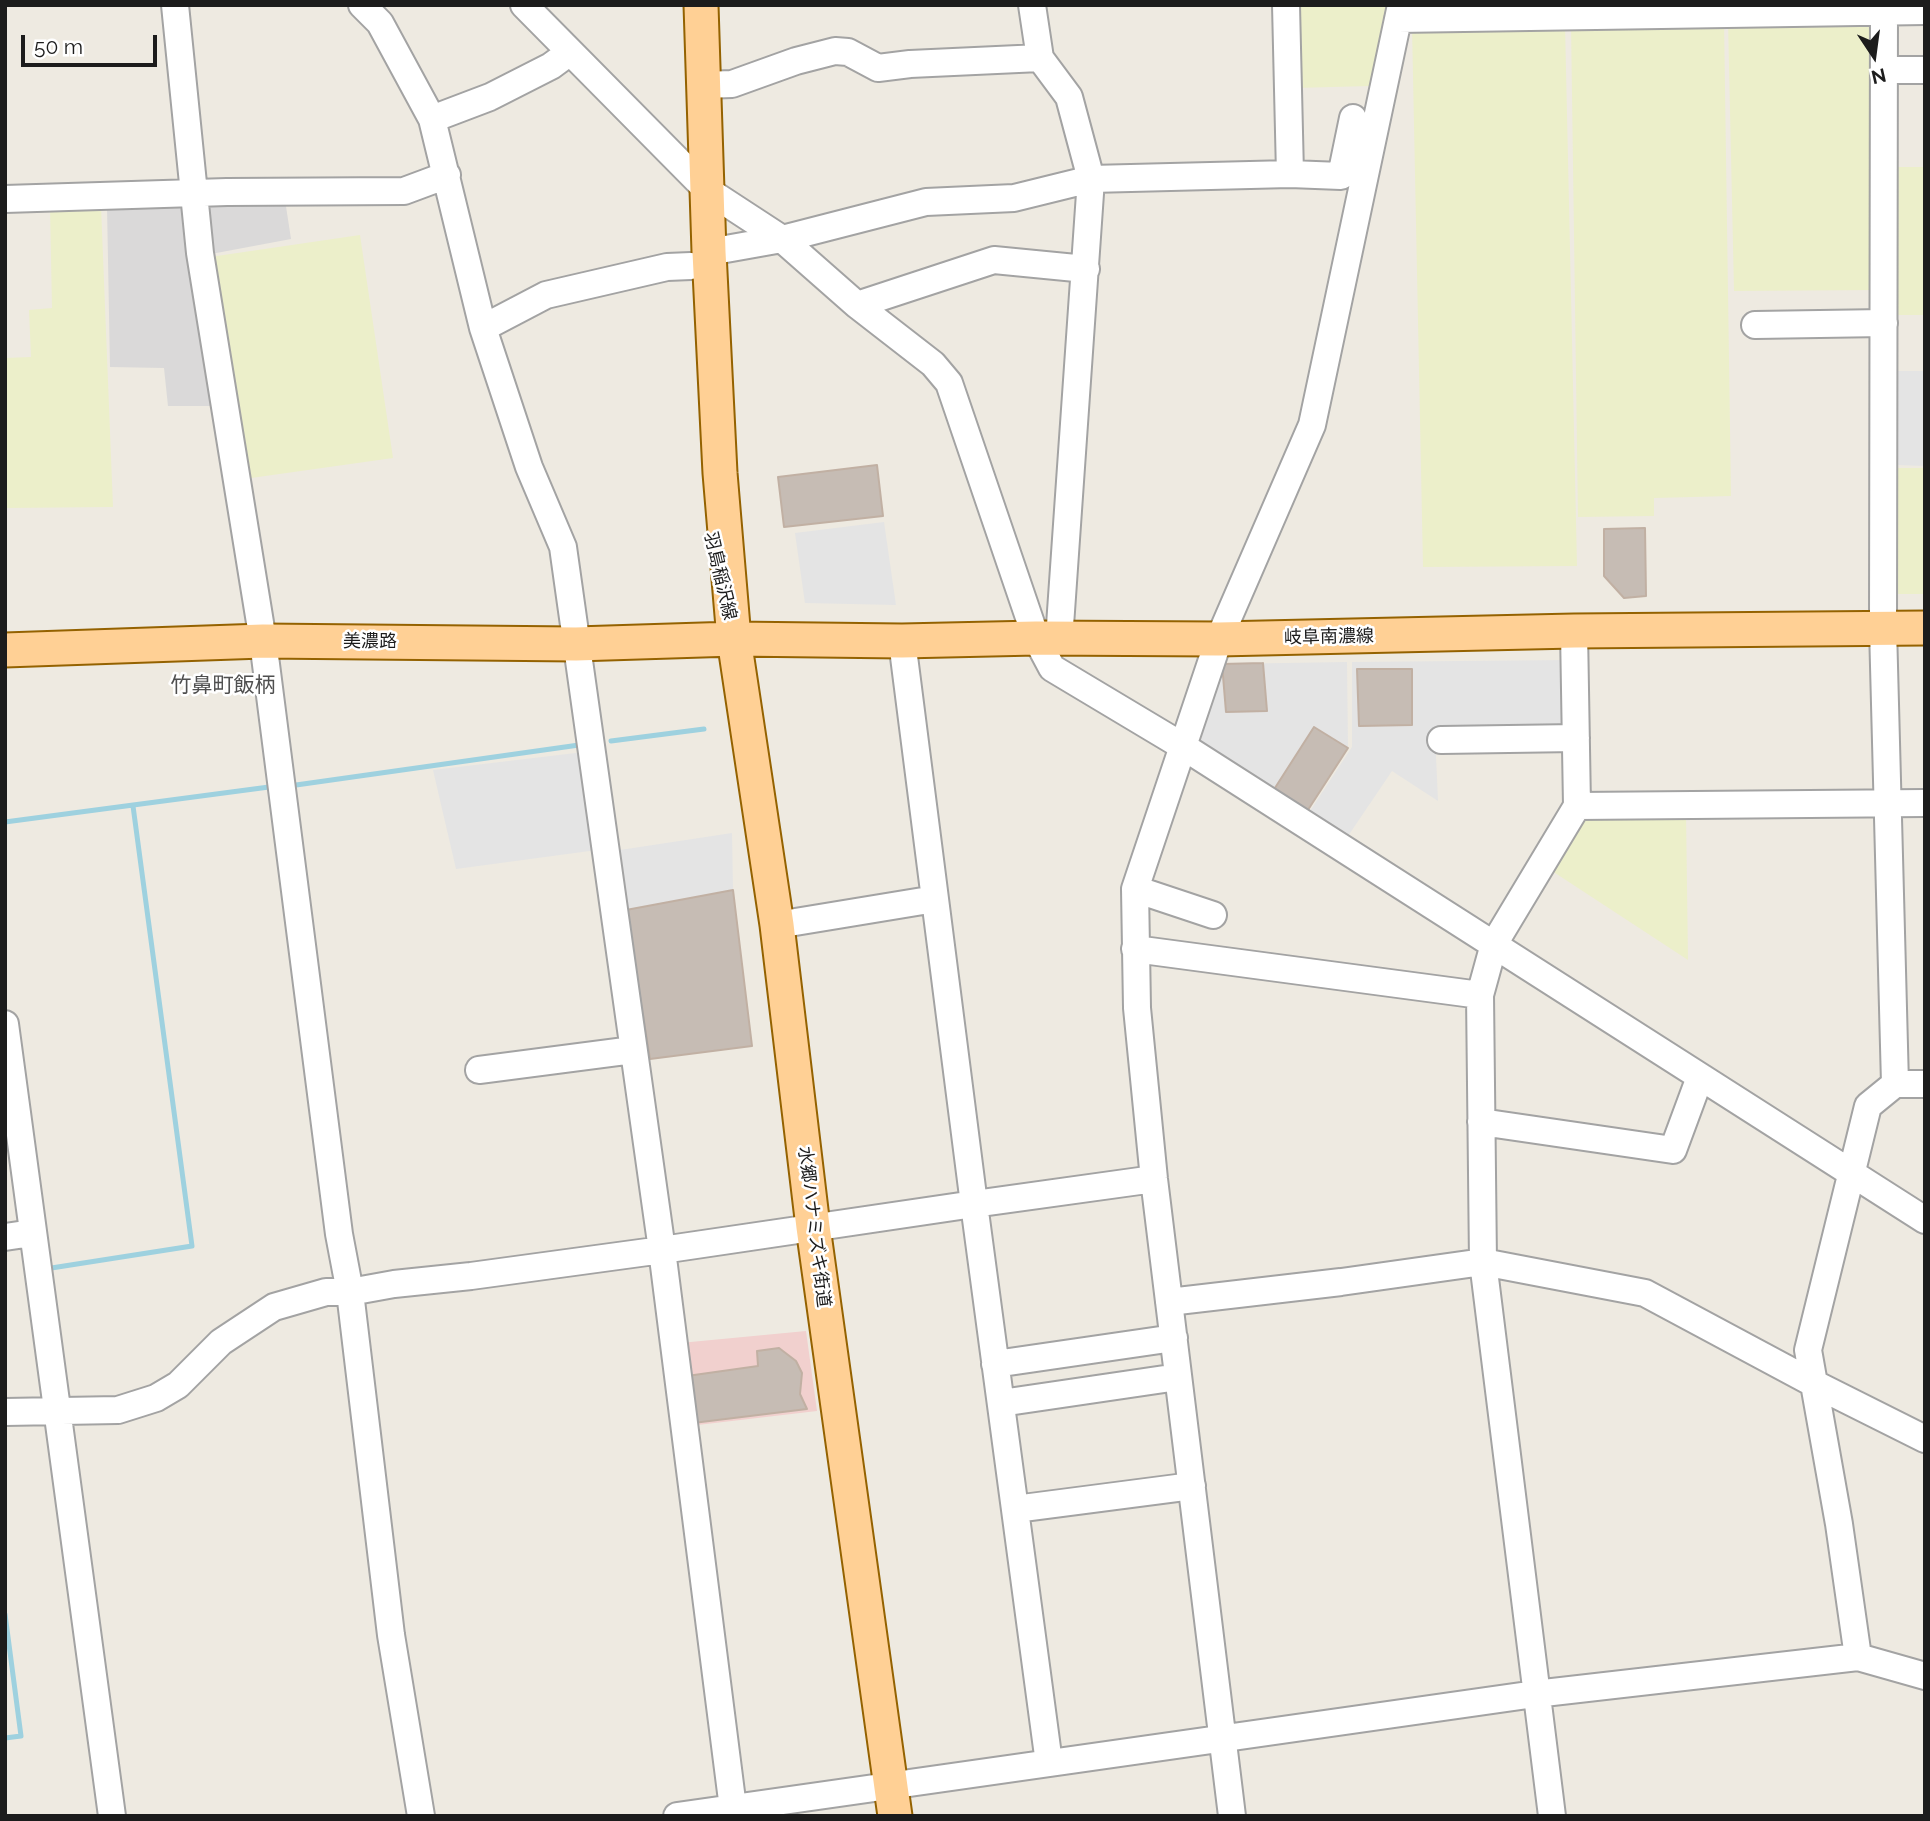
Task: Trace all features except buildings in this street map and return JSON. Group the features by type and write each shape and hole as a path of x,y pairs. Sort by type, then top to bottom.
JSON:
{"main road":[{"name":"羽島稲沢線","path":"686,5 698,180 700,259 734,639"},
{"name":"羽島稲沢線","path":"698,180 704,85 701,5"},
{"name":"岐阜南濃線","path":"734,639 1219,639 1574,631 1925,628"},
{"name":"美濃路","path":"5,650 263,641 576,644 734,639"},
{"name":"水郷ハナミズキ街道","path":"734,639 777,925 813,1227 893,1801"}],"street":[{"path":"175,5 201,253 263,641 338,1222 350,1292 391,1635 421,1816"},
{"path":"362,5 380,23 432,119 483,328 529,467 563,547 662,1250 734,1812"},
{"path":"1032,5 1040,58 1069,97 1091,179 1086,268 1048,639"},
{"path":"1286,5 1290,174"},
{"path":"529,7 570,52 698,180 782,239 858,305 933,364 949,383 1048,639 1052,668 1184,747 1925,1220"},
{"path":"1232,1816 1154,1179 1136,1007 1135,889 1219,639 1312,425 1400,12 1884,8 1925,10"},
{"path":"1884,8 1883,628 1895,1084"},
{"path":"704,85 732,83 835,51 848,52 878,68 1040,58"},
{"path":"432,119 489,97 551,66 570,52"},
{"path":"1884,70 1925,70"},
{"path":"483,328 546,295 926,202 1014,198 1091,179 1290,174 1341,176 1353,118"},
{"path":"5,199 227,192 404,191 447,175"},
{"path":"858,305 994,260 1086,268"},
{"path":"1755,325 1884,323"},
{"path":"1552,1816 1483,1262 1480,995 1494,944 1577,806 1574,631"},
{"path":"902,641 1049,1763"},
{"path":"1441,740 1576,738"},
{"path":"1577,806 1925,803"},
{"path":"1135,889 1213,915"},
{"path":"777,925 935,899"},
{"path":"1135,949 1480,995"},
{"path":"5,1024 112,1816"},
{"path":"479,1070 633,1050"},
{"path":"1482,1122 1673,1150 1700,1077"},
{"path":"1858,1657 1839,1524 1808,1350 1868,1106 1895,1084 1925,1084"},
{"path":"5,1412 118,1410 156,1398 178,1385 221,1342 274,1307 326,1292 350,1292 662,1250 1154,1179"},
{"path":"5,1237 32,1233"},
{"path":"1169,1302 1483,1262 1645,1293 1812,1383 1925,1439"},
{"path":"995,1364 1174,1338"},
{"path":"1001,1403 1178,1377"},
{"path":"1015,1509 1192,1486"},
{"path":"677,1816 893,1801 1049,1763 1535,1694 1858,1657 1925,1676"}],"shaded area":[{"path":"285,200 291,239 195,257 217,406 168,406 164,368 110,367 107,206"},
{"path":"1895,371 1925,371 1925,466 1897,465"},
{"path":"884,522 896,605 805,603 795,533"},
{"path":"1569,660 1572,732 1435,734 1438,801 1392,771 1346,839 1308,814 1352,747 1352,662"},
{"path":"1347,662 1348,748 1306,813 1200,743 1222,664"},
{"path":"584,752 597,850 456,869 433,770"},
{"path":"732,833 733,890 626,910 620,850"},
{"path":"806,1331 817,1411 689,1426 680,1343"}],"green space":[{"path":"1293,5 1386,5 1370,86 1295,88"},
{"path":"1879,17 1879,290 1734,291 1728,20"},
{"path":"1724,20 1731,496 1654,498 1654,516 1578,517 1571,24"},
{"path":"1565,24 1577,566 1423,567 1412,27"},
{"path":"1888,167 1925,167 1925,315 1892,315"},
{"path":"101,206 113,507 5,508 5,358 31,357 29,310 52,308 50,207"},
{"path":"360,235 393,458 244,479 210,257"},
{"path":"1891,468 1925,468 1925,594 1894,594"},
{"path":"1581,812 1686,812 1688,960 1549,869"}],"waterway":[{"path":"611,741 704,729"},
{"path":"289,786 579,745"},
{"path":"5,822 269,787"},
{"path":"45,1269 192,1246 133,806"},
{"path":"5,1614 21,1736 5,1738"}],"district":[{"name":"竹鼻町飯柄","path":"223,686"}]}
